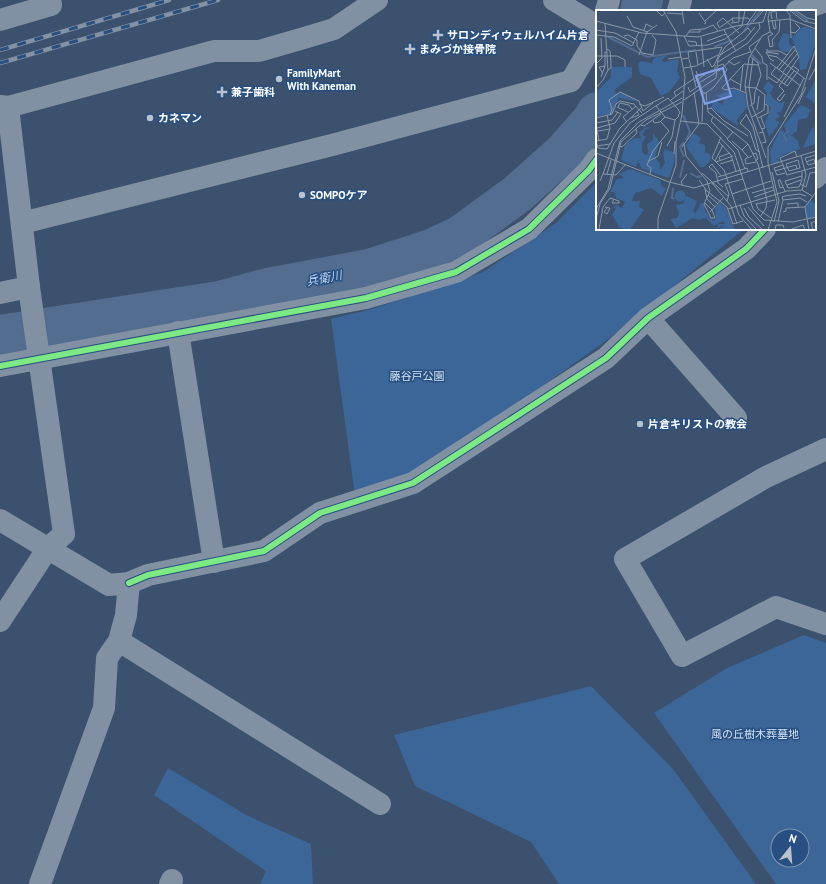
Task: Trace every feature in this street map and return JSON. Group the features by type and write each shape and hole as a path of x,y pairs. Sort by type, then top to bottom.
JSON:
{"street":[{"path":"0,20 51,5 50,0"},
{"path":"0,621 48,548 64,534 30,293 22,223 4,106 214,51 259,51 297,41 334,30 377,0"},
{"path":"554,0 596,25"},
{"path":"606,10 609,0"},
{"path":"678,10 680,0"},
{"path":"799,10 826,1"},
{"path":"22,223 332,145 571,81 596,39"},
{"path":"0,366 38,351 178,332 366,298 456,272 529,229 589,170 596,160"},
{"path":"816,177 826,168"},
{"path":"0,520 109,585 128,583 148,575 264,551 320,513 413,483 606,358 648,318 746,249 764,230"},
{"path":"0,292 30,293"},
{"path":"648,318 736,418"},
{"path":"178,332 214,562"},
{"path":"826,449 766,477 626,559 682,656 776,607 826,624"},
{"path":"40,884 104,708 107,658 119,641 126,615 128,583"},
{"path":"119,641 380,804"}],"green space":[{"name":"藤谷戸公園","path":"596,183 596,230 743,230 610,338 514,406 400,482 355,496 331,319 372,309 483,272 556,223"},
{"name":"風の丘樹木葬墓地","path":"804,635 826,643 826,884 776,884 654,713 727,668"},
{"path":"591,686 673,769 756,884 559,884 531,842 415,786 394,735"},
{"path":"168,768 248,816 311,844 313,884 260,884 266,871 154,795"}],"waterway":[{"name":"兵衛川","path":"640,10 643,0"},
{"name":"兵衛川","path":"0,335 219,301 268,288 369,269 431,249 461,235 517,194 564,152 596,114"}],"railway":[{"path":"0,50 169,0"},
{"path":"0,63 218,0"}],"cycle path":[{"path":"0,366 366,298 456,272 529,229 589,170 596,160"},
{"path":"129,583 148,575 264,551 320,513 413,483 606,358 648,318 746,249 764,230"}],"place":[{"name":"サロンディウェルハイム片倉","path":"438,35"},
{"name":"まみづか接骨院","path":"410,49"},
{"name":"FamilyMart With Kaneman","path":"279,79"},
{"name":"兼子歯科","path":"222,92"},
{"name":"カネマン","path":"150,118"},
{"name":"SOMPOケア","path":"302,195"},
{"name":"片倉キリストの教会","path":"640,424"}]}
